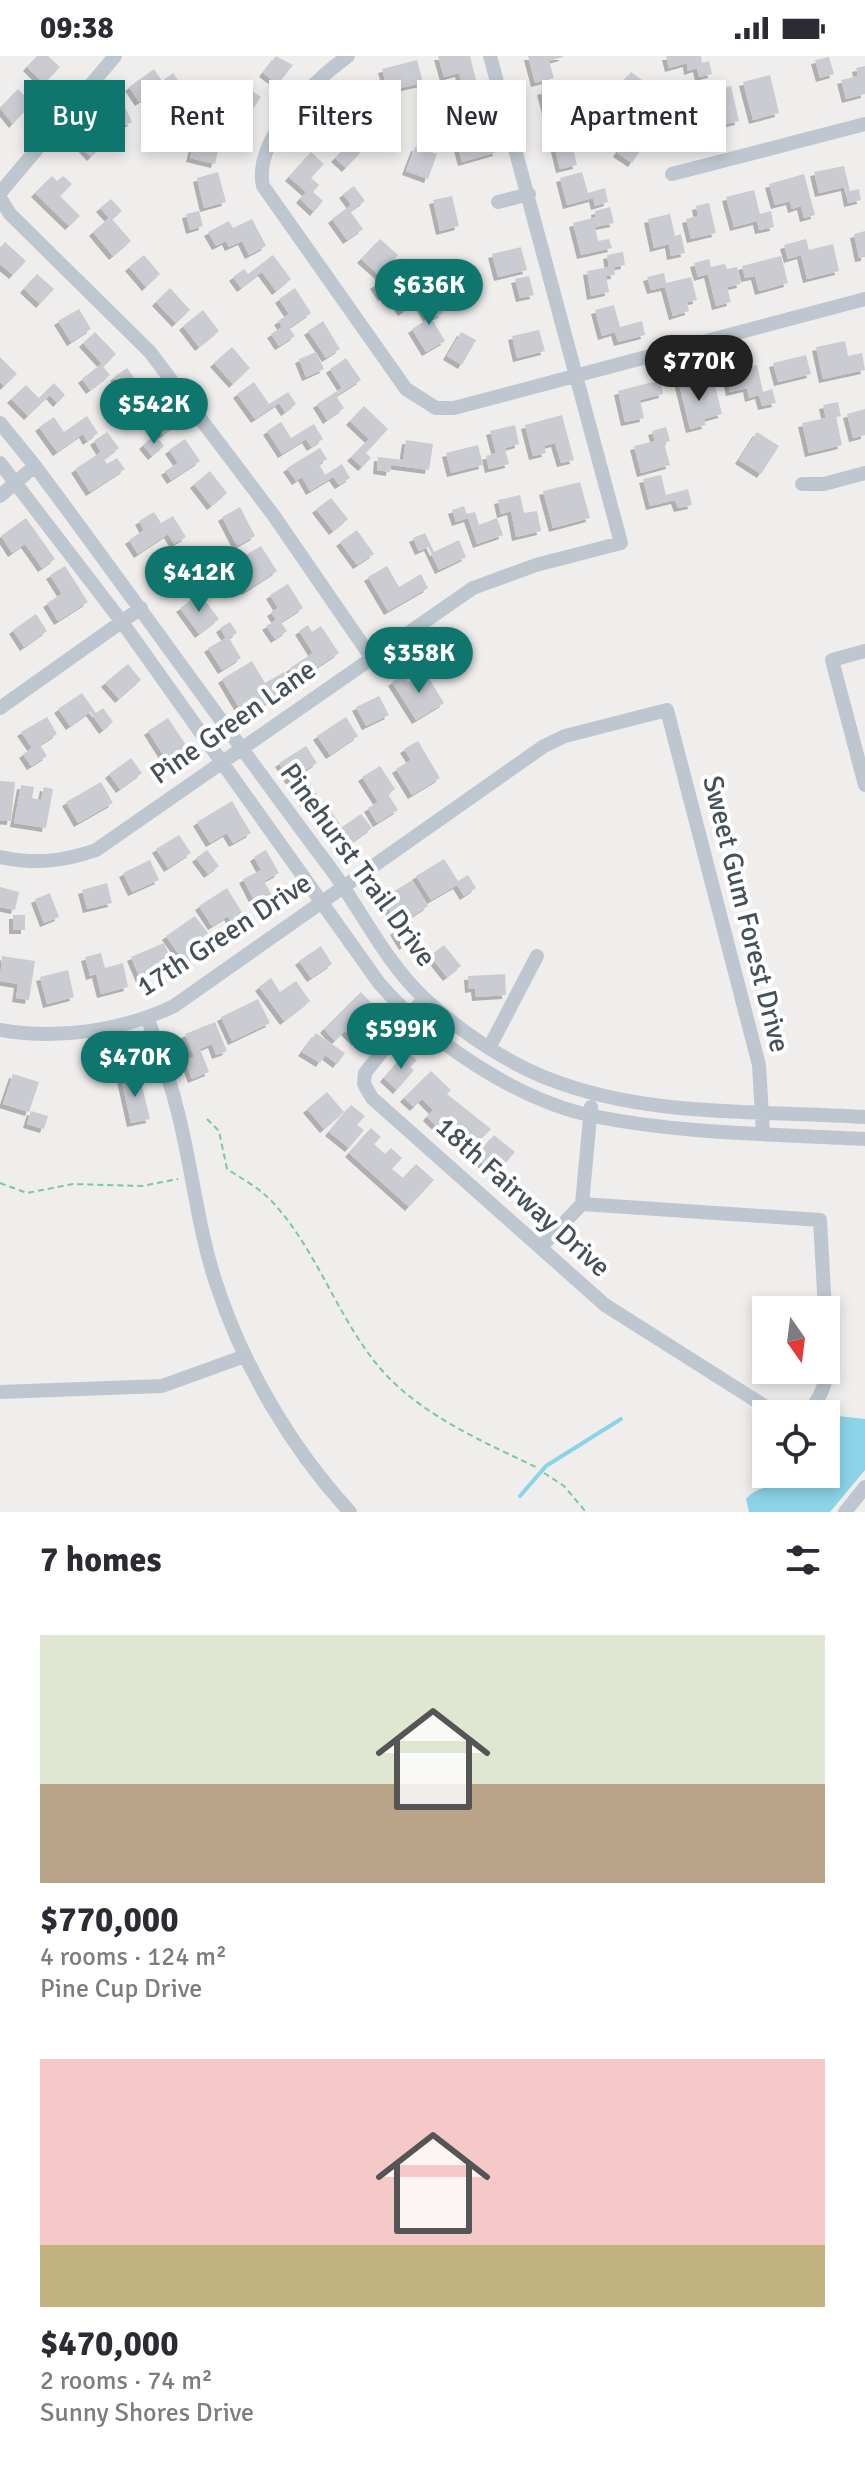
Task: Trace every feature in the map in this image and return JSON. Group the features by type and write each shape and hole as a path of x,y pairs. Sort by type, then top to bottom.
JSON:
{"street":[{"path":"115,56 1,192 10,214 150,352 274,516 371,657"},
{"path":"348,56 278,126 265,150 261,174 263,186 381,355 406,389 420,401 436,408 454,408 865,299"},
{"path":"490,56 579,376"},
{"path":"672,174 865,124"},
{"path":"498,202 529,194"},
{"name":"Pine Green Lane","path":"0,857 37,863 56,862 96,850 473,588 536,565 621,543 579,376"},
{"name":"Pinehurst Trail Drive","path":"0,423 141,608 240,749 344,886 399,971 424,998 489,1048 546,1078 593,1094 649,1105 865,1117"},
{"name":"Pinehurst Trail Drive","path":"0,463 122,622 379,983 411,1015 479,1067 547,1101 591,1115 763,1133 865,1139"},
{"path":"0,496 35,466"},
{"path":"802,484 824,484 865,473"},
{"path":"0,708 141,608"},
{"path":"865,651 832,660 865,785"},
{"name":"17th Green Drive","path":"0,1030 58,1034 148,1019 174,1006 544,746 565,736 667,710"},
{"name":"Sweet Gum Forest Drive","path":"667,710 759,1065 763,1133"},
{"path":"489,1048 537,956"},
{"name":"18th Fairway Drive","path":"424,998 365,1073 364,1084 372,1098 605,1305 756,1400"},
{"path":"148,1019 176,1104 215,1280 245,1356 294,1438 330,1490 350,1512"},
{"path":"541,1247 582,1204 593,1094"},
{"path":"582,1204 820,1220 824,1296"},
{"path":"0,1392 162,1386 245,1356"},
{"path":"845,1512 865,1487"}],"path":[{"path":"207,1119 219,1131 227,1169 258,1190 287,1220 351,1325 391,1379 447,1421 538,1468"},
{"path":"0,1183 27,1193 73,1184 142,1186 179,1179"},
{"path":"544,1473 564,1486 586,1512"}],"water":[{"path":"840,1416 865,1419 865,1470 830,1512 749,1512 746,1499 764,1488 840,1488"}],"building":[{"path":"37,56 48,56 60,67 48,80 40,80 27,67"},
{"path":"276,56 293,65 281,80 273,80 263,73"},
{"path":"438,56 470,56 476,80 461,80 459,73 444,77"},
{"path":"528,56 563,56 549,61 554,78 535,83"},
{"path":"666,56 701,56 702,63 709,61 712,74 699,77 697,68 688,71 687,63 669,68"},
{"path":"829,57 834,74 820,78 815,60"},
{"path":"417,60 422,80 401,88 401,80 385,80 382,69"},
{"path":"865,66 865,94 846,99 841,80 858,76 856,68"},
{"path":"154,69 161,80 141,80 139,102 129,87"},
{"path":"631,72 642,80 625,80"},
{"path":"173,73 178,80 163,80"},
{"path":"770,75 779,113 753,120 743,82"},
{"path":"731,86 739,121 726,124 726,87"},
{"path":"18,89 24,95 24,112 13,124 0,108"},
{"path":"253,92 261,97 253,109"},
{"path":"125,107 132,122 125,125"},
{"path":"415,147 417,152 437,154 428,179 406,171"},
{"path":"192,152 218,152 215,164 190,158"},
{"path":"311,152 324,164 311,178 319,185 313,192 323,201 314,212 300,199 306,192 289,177"},
{"path":"341,152 360,153 346,168 335,158"},
{"path":"459,152 497,152 462,162"},
{"path":"556,152 574,152 577,165 560,169"},
{"path":"618,152 640,152 632,163"},
{"path":"844,166 850,191 859,189 861,200 848,203 845,187 819,193 814,172"},
{"path":"218,172 226,202 204,208 197,178"},
{"path":"582,172 588,193 605,188 608,202 595,206 593,198 567,205 560,178"},
{"path":"804,174 815,215 804,218 801,206 792,209 790,201 775,205 769,184"},
{"path":"52,176 57,181 63,176 72,184 60,196 80,216 69,226 35,193"},
{"path":"354,186 365,201 350,211 363,229 347,240 332,219 351,205 343,194"},
{"path":"754,190 760,214 771,211 774,227 759,230 757,221 734,227 726,197"},
{"path":"452,196 459,226 440,231 433,200"},
{"path":"111,199 122,211 112,219 131,241 113,256 93,232 109,218 100,208"},
{"path":"709,203 716,233 691,239 686,219 698,216 696,206"},
{"path":"610,207 614,223 595,227 598,241 609,239 612,248 581,255 573,223 596,217 595,211"},
{"path":"199,211 203,226 190,230 186,214"},
{"path":"670,214 675,236 681,234 685,253 671,256 669,244 654,248 648,219"},
{"path":"252,219 266,246 249,255 242,241 229,247 226,241 216,246 208,232 229,221 233,228"},
{"path":"865,231 865,257 859,258 854,234"},
{"path":"380,239 398,255 380,276 361,259"},
{"path":"806,239 809,250 833,244 839,271 807,279 801,255 788,259 784,245"},
{"path":"5,242 26,261 13,275 0,264 0,248"},
{"path":"521,247 527,270 498,277 492,254"},
{"path":"623,252 625,265 614,267 615,275 606,276 609,292 591,296 587,271 609,267 607,255"},
{"path":"144,255 160,274 146,287 129,267"},
{"path":"273,255 291,279 276,291 262,272 241,288 233,277 244,269 248,274"},
{"path":"781,256 788,283 759,291 755,276 745,278 742,266"},
{"path":"709,259 711,267 725,264 727,269 737,267 741,284 727,287 731,302 716,306 708,274 698,277 694,263"},
{"path":"394,272 399,279 406,275 421,299 402,312 389,292 382,297 374,285"},
{"path":"664,273 666,283 691,277 697,300 687,302 689,311 673,316 665,287 651,290 647,277"},
{"path":"37,274 54,289 40,304 24,289"},
{"path":"529,276 534,295 520,298 515,279"},
{"path":"170,288 190,310 176,323 156,302"},
{"path":"295,288 311,313 289,328 295,336 279,346 271,334 282,327 278,321 289,314 279,299"},
{"path":"434,299 443,313 432,319 445,341 426,352 412,329 428,319 421,307"},
{"path":"614,305 620,327 642,321 645,335 618,342 615,332 602,336 595,310"},
{"path":"79,309 91,329 71,342 58,321"},
{"path":"203,310 219,331 199,347 183,326"},
{"path":"323,321 340,349 326,358 308,331"},
{"path":"539,330 545,351 517,358 512,336"},
{"path":"95,332 116,354 104,366 83,343"},
{"path":"461,332 476,340 462,365 447,356"},
{"path":"845,341 848,356 862,353 865,370 823,379 816,347"},
{"path":"232,347 250,368 233,384 214,363"},
{"path":"316,352 324,369 306,377 299,359"},
{"path":"806,355 811,374 778,382 773,363"},
{"path":"0,357 17,374 4,386 0,382"},
{"path":"346,358 361,380 336,396 344,408 327,420 317,404 342,388 330,369"},
{"path":"101,364 110,375 90,390 82,379"},
{"path":"757,365 763,392 772,389 776,403 762,406 759,395 749,398 747,388 730,392 726,373"},
{"path":"127,368 144,391 119,409 114,401 125,393 114,377"},
{"path":"692,377 697,397 705,395 704,388 715,385 722,414 704,419 706,425 690,429 678,380"},
{"path":"660,380 663,394 640,400 644,418 625,422 618,391"},
{"path":"254,382 269,404 288,392 296,404 285,412 279,403 255,419 237,394"},
{"path":"54,383 65,395 57,403 50,395 28,416 11,399 26,385 39,398"},
{"path":"157,400 177,424 163,435 143,412"},
{"path":"838,402 841,416 836,417 842,445 809,453 802,423 826,418 823,405"},
{"path":"364,406 388,429 366,453 371,458 362,467 351,457 369,439 350,421"},
{"path":"865,409 865,435 853,438 847,414"},
{"path":"562,415 574,460 561,463 555,443 544,446 546,453 533,456 525,425"},
{"path":"87,416 98,433 87,441 83,434 57,452 39,427 54,417 64,432"},
{"path":"281,422 291,438 314,424 323,439 311,447 306,439 282,454 267,431"},
{"path":"515,425 519,444 505,448 509,464 489,469 486,456 496,453 490,431"},
{"path":"666,427 670,441 664,443 670,465 641,473 634,446 655,441 652,431"},
{"path":"107,432 119,448 104,459 107,464 117,458 125,469 90,492 75,469 101,452 94,441"},
{"path":"757,432 779,446 761,474 739,460"},
{"path":"155,435 164,446 152,456 143,445"},
{"path":"185,439 200,461 171,480 165,471 178,463 169,450"},
{"path":"406,440 433,444 429,470 391,465 390,472 377,470 378,457 403,460"},
{"path":"478,445 483,465 451,473 446,453"},
{"path":"320,448 327,459 319,464 325,475 342,464 350,478 339,485 333,477 310,491 302,477 296,481 287,468"},
{"path":"210,471 227,493 211,506 194,484"},
{"path":"661,475 666,495 688,489 692,505 678,508 675,500 650,506 643,479"},
{"path":"580,482 590,518 553,528 543,491"},
{"path":"520,495 524,513 537,511 541,531 516,537 511,511 501,514 498,500"},
{"path":"331,498 348,519 333,531 316,509"},
{"path":"464,506 467,514 475,512 479,525 497,518 503,535 477,544 468,518 456,522 452,510"},
{"path":"240,507 255,536 237,546 222,517"},
{"path":"154,512 161,523 173,516 186,537 174,544 168,534 138,554 129,540 144,530 139,521"},
{"path":"26,518 55,559 42,568 25,544 12,553 1,536"},
{"path":"357,530 374,554 357,565 340,542"},
{"path":"425,533 434,552 459,540 466,557 439,570 428,547 419,551 413,538"},
{"path":"261,546 277,571 246,591 238,579 253,569 244,556"},
{"path":"165,556 171,564 179,557 191,571 198,565 207,575 198,583 190,574 169,592 149,569"},
{"path":"65,566 88,602 58,621 47,603 62,594 50,575"},
{"path":"387,566 399,587 421,574 428,588 388,611 368,577"},
{"path":"288,584 303,608 281,622 287,631 275,639 266,626 276,620 271,612 278,608 270,595"},
{"path":"200,594 219,619 199,634 180,608"},
{"path":"36,614 47,631 24,647 13,630"},
{"path":"230,622 237,633 229,638 241,658 222,670 208,648 226,638 220,628"},
{"path":"308,625 312,632 321,626 339,653 298,680 290,668 313,653 299,631"},
{"path":"252,661 265,683 284,672 293,687 244,716 222,679"},
{"path":"128,664 141,680 119,699 105,683"},
{"path":"425,672 444,703 416,720 392,682 403,675 408,682"},
{"path":"82,693 96,713 103,708 113,722 103,730 90,712 70,726 58,709"},
{"path":"379,696 389,715 366,726 356,707"},
{"path":"47,717 57,734 40,745 47,756 31,766 23,754 32,748 21,732"},
{"path":"346,717 358,736 330,755 317,736"},
{"path":"168,718 188,748 167,761 148,731"},
{"path":"418,741 440,778 412,795 396,769 411,760 404,749"},
{"path":"306,746 317,763 302,772 318,796 305,804 279,763"},
{"path":"131,758 142,773 120,789 109,774"},
{"path":"380,766 395,789 388,794 398,810 377,823 368,808 378,802 362,777"},
{"path":"0,781 15,782 11,821 0,820"},
{"path":"101,782 113,803 78,823 66,802"},
{"path":"21,785 34,787 32,798 41,800 44,787 53,789 46,828 14,823"},
{"path":"232,801 251,833 233,843 227,833 210,843 197,822"},
{"path":"324,801 342,827 361,814 372,828 340,851 311,810"},
{"path":"179,835 191,853 168,868 156,849"},
{"path":"207,850 219,866 208,874 196,858"},
{"path":"266,850 279,873 264,881 274,899 258,908 243,879 261,870 254,857"},
{"path":"444,859 458,881 468,875 476,888 464,896 457,885 431,900 416,876"},
{"path":"150,860 159,880 132,892 123,873"},
{"path":"412,880 428,906 408,919 419,936 403,946 394,931 400,927 382,899"},
{"path":"107,883 112,903 87,909 82,890"},
{"path":"0,887 19,892 15,910 0,907"},
{"path":"227,888 246,919 234,927 228,916 212,926 199,906"},
{"path":"50,893 59,917 44,923 35,899"},
{"path":"13,915 25,915 25,930 13,930"},
{"path":"195,916 208,933 198,940 204,949 185,963 166,936"},
{"path":"164,943 174,967 141,981 131,957"},
{"path":"444,945 461,966 447,977 430,956"},
{"path":"321,946 332,964 311,978 299,961"},
{"path":"101,953 105,968 123,963 128,987 101,994 96,974 90,976 85,957"},
{"path":"2,956 35,961 29,1000 16,998 18,984 0,981"},
{"path":"68,970 74,997 47,1004 40,977"},
{"path":"505,974 506,995 476,997 475,988 469,989 468,976"},
{"path":"271,978 280,992 296,981 310,1001 284,1021 259,987"},
{"path":"361,992 373,1005 356,1022 366,1033 356,1042 345,1031 335,1041 324,1029"},
{"path":"258,999 270,1023 232,1041 221,1017"},
{"path":"215,1022 227,1051 216,1055 212,1044 200,1049 209,1072 192,1079 185,1061 194,1057 185,1034"},
{"path":"316,1033 345,1053 337,1064 325,1055 320,1063 302,1052"},
{"path":"407,1051 417,1060 410,1067 414,1070 397,1090 384,1078"},
{"path":"431,1071 451,1090 447,1094 491,1129 479,1141 469,1132 456,1145 427,1117 433,1110 422,1099 414,1107 404,1098"},
{"path":"13,1074 39,1082 29,1112 3,1104"},
{"path":"139,1074 150,1119 131,1123 121,1078"},
{"path":"327,1092 344,1112 324,1129 307,1109"},
{"path":"351,1105 365,1116 357,1125 364,1130 349,1148 329,1132"},
{"path":"31,1111 48,1116 44,1129 27,1124"},
{"path":"371,1128 381,1137 374,1144 385,1154 391,1148 402,1158 392,1169 403,1178 416,1164 434,1180 409,1207 349,1153"},
{"path":"494,1135 515,1152 504,1165 491,1156 484,1165 475,1159"}],"waterway":[{"path":"520,1496 546,1466 621,1419"}]}
